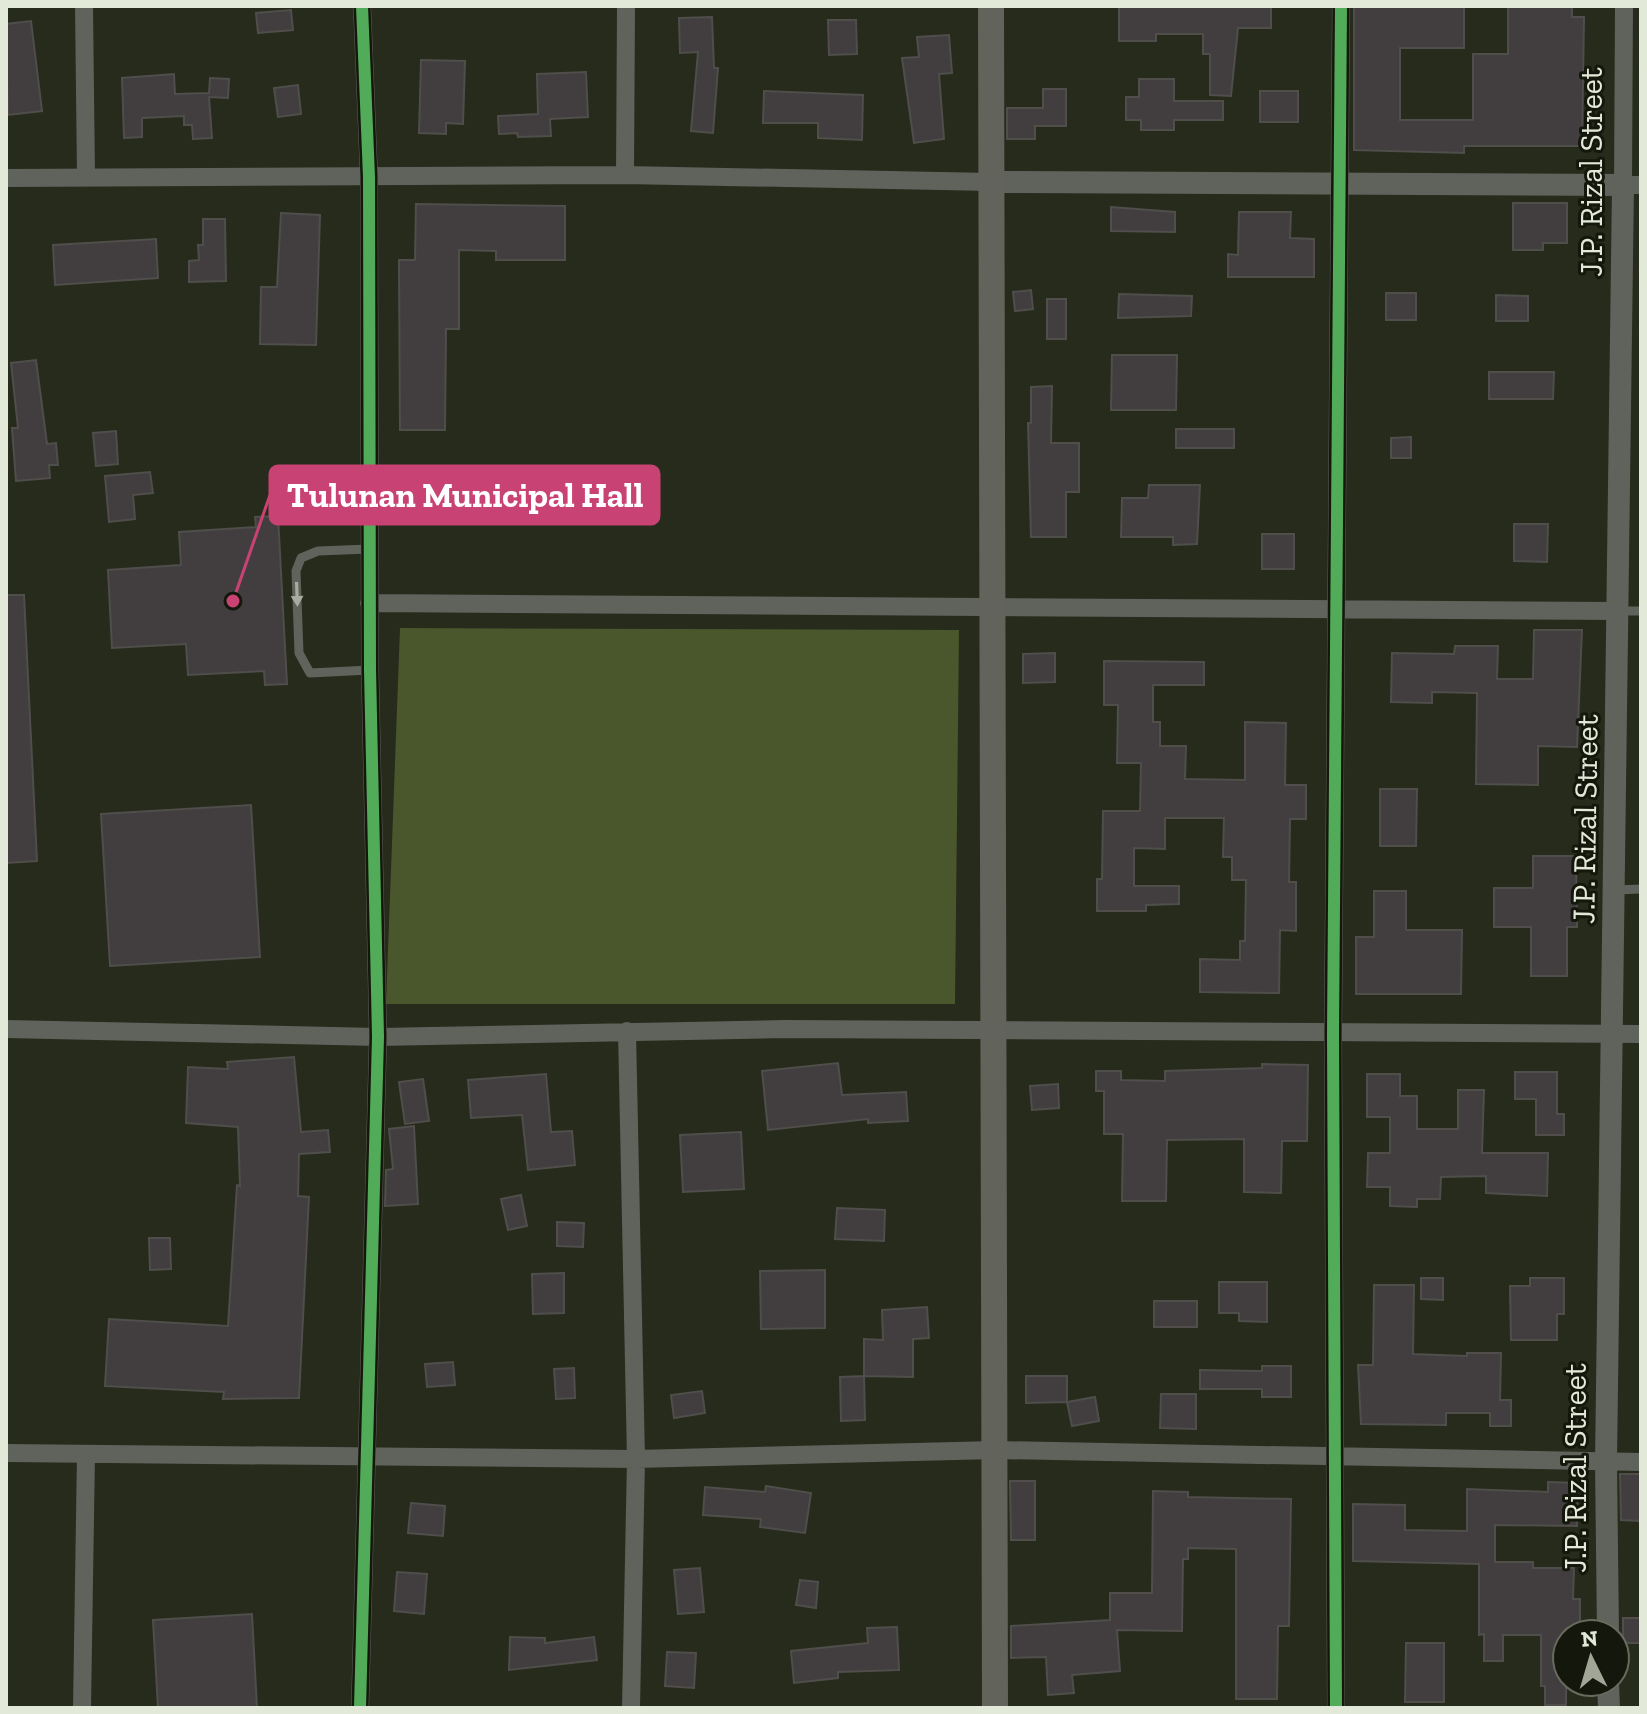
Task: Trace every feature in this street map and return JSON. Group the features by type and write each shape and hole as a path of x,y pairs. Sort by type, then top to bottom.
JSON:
{"main road":[{"path":"991,6 995,1708"}],"street":[{"path":"84,6 86,177"},
{"path":"360,1708 378,1037 369,603 369,177 362,6"},
{"path":"625,175 626,6"},
{"path":"1336,1708 1333,1034 1341,6"},
{"name":"J.P. Rizal Street","path":"1608,1618 1606,1462 1612,1034 1630,611 1632,185 1624,6"},
{"path":"6,178 625,175 992,182 1632,185"},
{"path":"369,603 1630,611"},
{"path":"6,1029 378,1037 784,1029 1641,1034"},
{"path":"627,1031 636,1459 631,1708"},
{"path":"6,1453 636,1459 996,1450 1641,1462"},
{"path":"82,1708 86,1454"}],"lane":[{"path":"369,549 318,551 301,558 296,571 299,653 303,665 310,673 322,674 370,670"},
{"path":"1616,890 1641,889"}],"green space":[{"path":"400,628 959,630 955,1004 386,1004"}],"building":[{"path":"1119,6 1271,6 1271,28 1238,28 1231,96 1210,95 1210,54 1203,54 1203,34 1156,34 1156,41 1119,41"},
{"path":"1354,6 1464,6 1464,48 1400,48 1400,120 1473,120 1473,54 1508,54 1508,6 1572,6 1572,17 1584,17 1582,146 1464,146 1464,153 1354,150"},
{"path":"291,10 293,30 258,33 256,13"},
{"path":"712,17 714,68 718,68 713,133 691,131 698,52 680,53 679,18"},
{"path":"828,20 856,20 857,54 829,55"},
{"path":"31,21 42,111 8,115 6,24"},
{"path":"949,35 952,73 939,74 944,139 914,143 902,58 919,57 917,37"},
{"path":"421,60 465,61 463,124 446,123 446,134 419,133"},
{"path":"586,72 588,117 550,119 551,136 499,134 498,116 538,114 537,74"},
{"path":"174,74 175,94 209,93 210,78 229,79 228,98 209,97 212,138 193,139 192,125 184,125 184,116 142,118 142,137 124,138 122,78"},
{"path":"1139,79 1174,79 1174,101 1223,101 1223,120 1174,120 1174,130 1141,130 1141,120 1126,120 1126,97 1139,97"},
{"path":"298,85 301,114 278,117 274,88"},
{"path":"1043,89 1066,89 1066,126 1035,126 1035,139 1007,139 1007,108 1043,108"},
{"path":"764,91 863,95 862,140 818,138 818,123 763,123"},
{"path":"1260,91 1298,91 1298,122 1260,122"},
{"path":"1513,203 1567,203 1567,243 1543,243 1543,250 1513,250"},
{"path":"416,204 565,206 565,260 496,260 496,251 459,250 459,329 446,329 445,430 400,430 399,260 415,260"},
{"path":"1111,207 1175,212 1175,232 1111,231"},
{"path":"1239,212 1291,212 1290,238 1314,239 1314,277 1228,277 1228,254 1238,255"},
{"path":"281,213 320,215 316,345 260,344 261,287 277,287"},
{"path":"203,219 225,219 226,281 189,282 189,261 199,260 198,245 203,245"},
{"path":"156,239 158,278 55,285 53,245"},
{"path":"1031,290 1033,309 1015,311 1013,292"},
{"path":"1386,293 1416,293 1416,320 1386,320"},
{"path":"1119,294 1192,296 1191,316 1118,318"},
{"path":"1496,295 1528,296 1528,321 1496,321"},
{"path":"1047,299 1066,299 1066,339 1047,339"},
{"path":"1112,355 1177,355 1176,410 1111,410"},
{"path":"36,360 47,444 56,443 58,465 49,465 50,478 16,481 12,428 18,428 11,363"},
{"path":"1489,372 1554,372 1553,399 1489,399"},
{"path":"1052,386 1051,443 1079,443 1079,492 1066,492 1066,537 1031,537 1028,423 1031,423 1031,387"},
{"path":"1176,429 1234,429 1234,448 1176,448"},
{"path":"116,431 118,464 96,466 93,433"},
{"path":"1411,437 1411,458 1391,458 1391,438"},
{"path":"150,472 153,493 133,495 135,519 109,522 105,476"},
{"path":"1149,485 1200,485 1197,544 1173,545 1173,537 1121,537 1122,498 1148,498"},
{"path":"278,516 287,684 265,685 264,671 188,675 186,644 112,648 108,570 181,565 179,532 256,527 255,517"},
{"path":"1514,524 1548,524 1547,562 1514,561"},
{"path":"1262,534 1294,534 1294,569 1262,569"},
{"path":"6,595 24,595 37,861 6,863"},
{"path":"1534,630 1582,630 1577,747 1538,746 1538,785 1476,784 1477,693 1432,692 1432,703 1391,702 1392,653 1454,654 1455,646 1498,646 1497,679 1533,679"},
{"path":"1055,653 1055,682 1023,683 1023,654"},
{"path":"1104,661 1204,662 1204,685 1153,685 1153,722 1160,722 1160,746 1186,746 1185,779 1245,780 1245,722 1286,723 1285,785 1306,785 1306,819 1290,819 1289,882 1296,882 1296,931 1280,930 1279,993 1200,992 1200,959 1240,960 1240,941 1245,941 1246,880 1232,880 1232,857 1223,857 1224,818 1165,818 1165,849 1134,848 1134,886 1179,886 1179,904 1146,905 1146,911 1097,911 1097,879 1102,879 1103,811 1140,811 1141,763 1117,763 1118,705 1104,705"},
{"path":"1380,789 1417,789 1416,846 1380,846"},
{"path":"251,805 260,957 110,966 101,814"},
{"path":"1533,856 1576,856 1577,927 1567,927 1567,976 1531,976 1531,927 1494,927 1494,888 1533,888"},
{"path":"1374,891 1406,891 1406,930 1462,930 1461,994 1356,994 1356,937 1374,937"},
{"path":"294,1057 301,1132 328,1130 330,1152 299,1154 298,1196 309,1197 299,1398 223,1399 224,1392 105,1386 109,1319 228,1326 237,1185 240,1186 238,1127 186,1123 188,1067 228,1069 227,1062"},
{"path":"838,1063 842,1095 906,1092 908,1121 868,1123 868,1119 768,1130 762,1071"},
{"path":"1262,1064 1308,1065 1307,1141 1282,1141 1281,1193 1244,1192 1244,1139 1167,1140 1166,1201 1122,1201 1123,1134 1104,1134 1104,1091 1096,1091 1096,1071 1121,1071 1121,1080 1165,1081 1165,1071 1262,1068"},
{"path":"1515,1072 1557,1072 1557,1114 1564,1114 1564,1135 1536,1135 1536,1099 1515,1099"},
{"path":"546,1074 551,1132 572,1131 575,1165 528,1170 522,1115 471,1118 468,1080"},
{"path":"1367,1074 1400,1074 1400,1096 1417,1096 1417,1129 1458,1129 1458,1090 1484,1090 1482,1153 1548,1153 1547,1196 1486,1193 1486,1176 1441,1177 1440,1199 1417,1199 1417,1207 1390,1206 1390,1187 1367,1187 1368,1153 1390,1153 1390,1117 1367,1117"},
{"path":"423,1079 429,1121 405,1124 399,1082"},
{"path":"1058,1084 1059,1108 1032,1110 1030,1086"},
{"path":"414,1126 418,1204 385,1206 386,1170 393,1169 389,1129"},
{"path":"741,1132 744,1189 683,1192 680,1135"},
{"path":"521,1195 527,1226 508,1230 501,1199"},
{"path":"837,1208 885,1210 884,1241 835,1239"},
{"path":"557,1222 584,1223 583,1247 557,1246"},
{"path":"149,1238 170,1238 171,1269 150,1270"},
{"path":"825,1270 825,1328 761,1329 760,1271"},
{"path":"564,1273 564,1313 533,1314 532,1274"},
{"path":"1421,1278 1443,1278 1443,1300 1421,1299"},
{"path":"1530,1278 1564,1278 1564,1314 1557,1314 1557,1340 1511,1340 1510,1286 1530,1286"},
{"path":"1219,1282 1267,1282 1267,1322 1239,1321 1239,1313 1219,1313"},
{"path":"1374,1285 1414,1285 1413,1354 1467,1356 1467,1353 1501,1353 1500,1400 1511,1400 1511,1426 1490,1426 1490,1413 1446,1413 1446,1425 1361,1424 1358,1365 1373,1365"},
{"path":"1154,1301 1197,1301 1197,1327 1154,1327"},
{"path":"927,1307 929,1338 913,1339 913,1377 864,1376 864,1339 883,1340 882,1310"},
{"path":"453,1362 455,1385 427,1387 425,1364"},
{"path":"1262,1366 1291,1366 1291,1397 1262,1397 1262,1389 1200,1389 1200,1370 1262,1371"},
{"path":"574,1368 575,1398 556,1399 554,1369"},
{"path":"864,1376 865,1420 841,1421 840,1377"},
{"path":"1026,1376 1067,1376 1067,1402 1026,1403"},
{"path":"702,1391 705,1413 674,1418 671,1395"},
{"path":"1161,1394 1196,1394 1196,1429 1160,1428"},
{"path":"1095,1397 1099,1421 1072,1426 1067,1402"},
{"path":"1620,1474 1641,1474 1641,1521 1621,1520"},
{"path":"1010,1481 1035,1481 1035,1540 1011,1540"},
{"path":"1548,1482 1578,1483 1577,1526 1495,1525 1495,1562 1533,1562 1533,1568 1574,1568 1573,1599 1580,1599 1580,1618 1551,1618 1551,1698 1566,1698 1566,1705 1545,1705 1545,1686 1541,1686 1541,1635 1503,1635 1503,1661 1484,1661 1484,1634 1479,1635 1479,1564 1353,1561 1353,1504 1405,1505 1405,1530 1467,1531 1467,1489 1548,1492"},
{"path":"766,1486 811,1493 805,1533 760,1527 761,1519 703,1515 705,1487 765,1492"},
{"path":"1153,1491 1188,1492 1188,1497 1291,1499 1289,1626 1278,1626 1277,1699 1236,1699 1236,1549 1188,1548 1188,1559 1183,1559 1182,1631 1117,1630 1120,1671 1072,1675 1074,1693 1048,1695 1046,1657 1011,1658 1011,1626 1110,1620 1110,1593 1152,1593"},
{"path":"411,1503 445,1506 443,1536 408,1533"},
{"path":"700,1568 704,1612 678,1614 674,1570"},
{"path":"397,1572 427,1574 424,1614 394,1611"},
{"path":"800,1580 818,1582 816,1608 796,1605"},
{"path":"252,1614 257,1708 158,1708 153,1620"},
{"path":"1631,1618 1641,1618 1641,1643 1631,1643"},
{"path":"897,1627 899,1670 838,1672 838,1678 794,1683 791,1651 868,1643 867,1628"},
{"path":"510,1637 545,1638 545,1643 594,1637 597,1660 509,1670"},
{"path":"1406,1643 1444,1643 1444,1702 1405,1702"},
{"path":"667,1652 696,1653 694,1688 665,1686"}],"cycle path":[{"path":"360,1708 378,1037 370,670 369,177 362,6"},
{"path":"1336,1708 1333,1034 1341,6"}],"place":[{"name":"Tulunan Municipal Hall","path":"233,601"}]}
